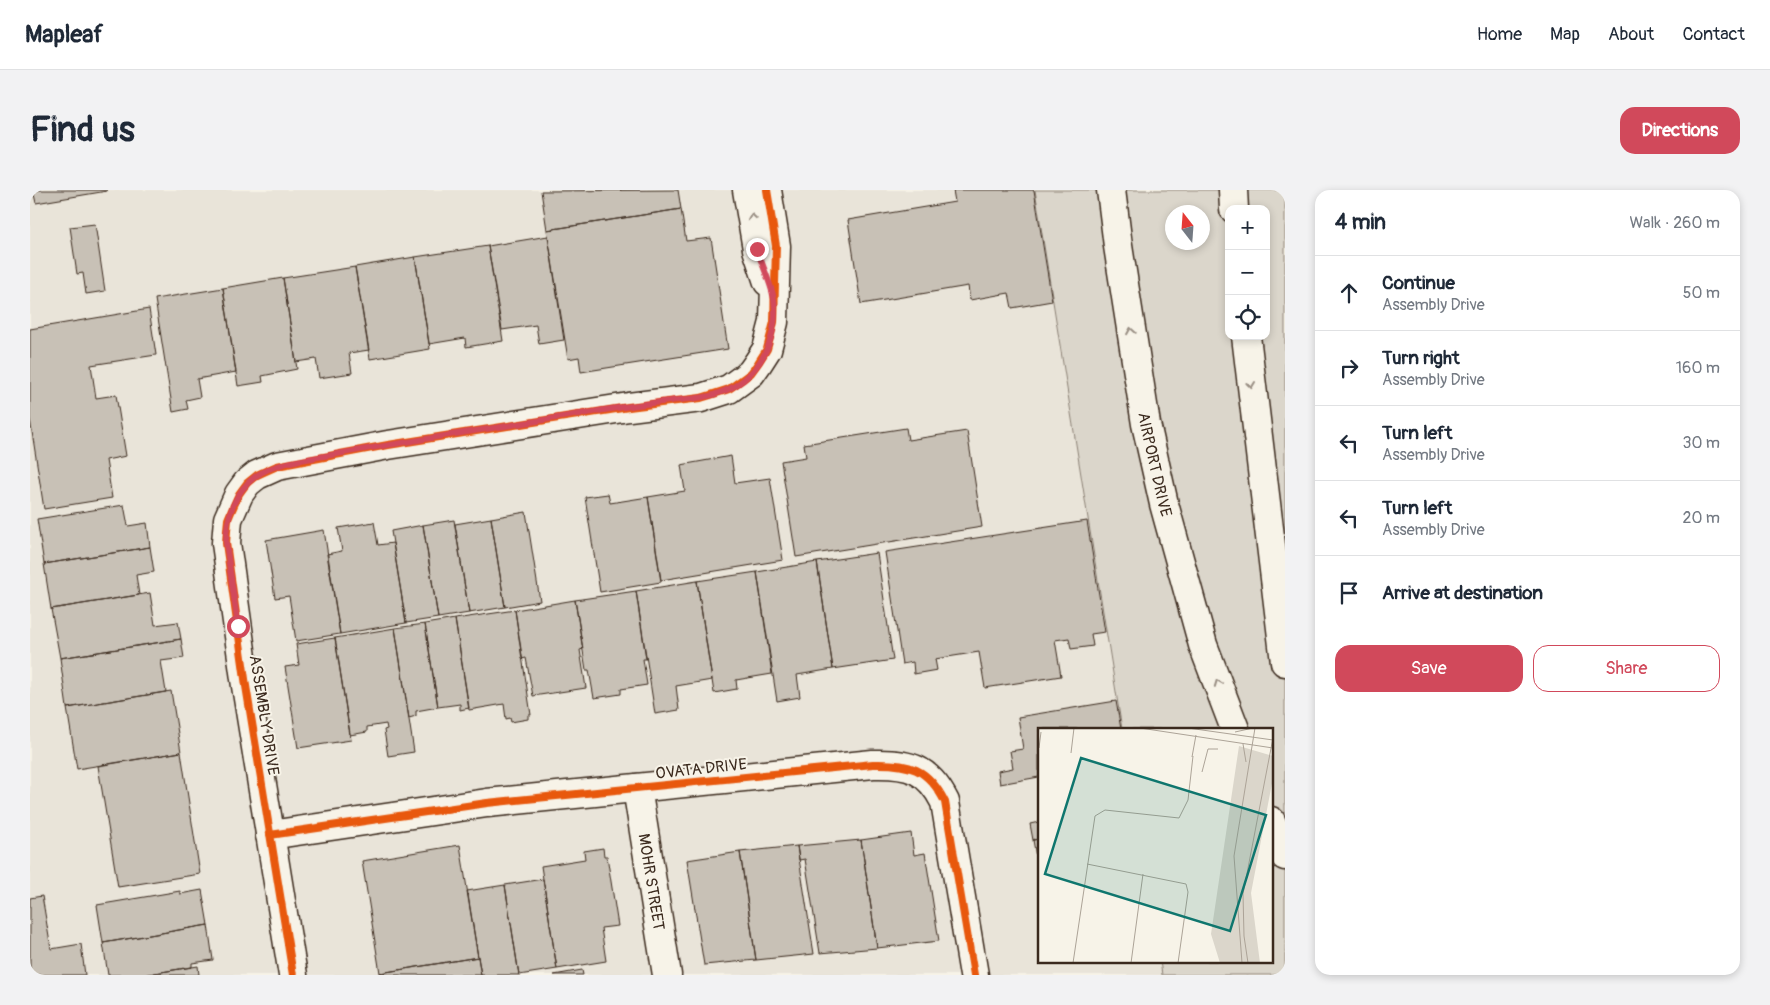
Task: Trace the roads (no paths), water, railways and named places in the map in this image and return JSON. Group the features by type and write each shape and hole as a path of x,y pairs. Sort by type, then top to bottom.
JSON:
{"street":[{"name":"ASSEMBLY DRIVE","path":"747,190 757,249 774,298"},
{"name":"ASSEMBLY DRIVE","path":"293,975 246,686 226,543 228,518 236,500 247,483 257,475 278,466 359,450 610,410 701,398 729,389 751,373 758,363 767,349 774,322 776,246 767,190"},
{"name":"AIRPORT DRIVE","path":"1111,190 1146,424 1164,504 1203,645 1235,728"},
{"path":"1233,190 1234,205"},
{"path":"1246,340 1285,662"},
{"name":"OVATA DRIVE","path":"270,836 449,808 873,764 908,766 921,771 935,784 945,802 974,975"},
{"name":"MOHR STREET","path":"637,788 667,975"},
{"path":"1272,824 1285,856"}]}
